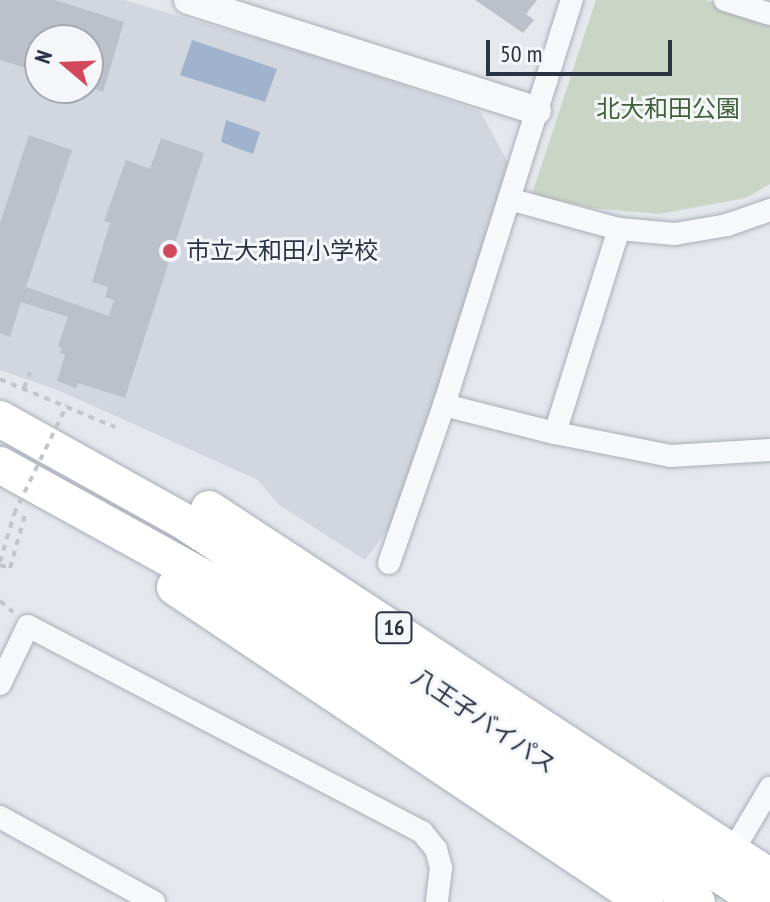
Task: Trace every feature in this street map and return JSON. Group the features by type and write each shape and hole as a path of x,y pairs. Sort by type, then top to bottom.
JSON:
{"highway":[{"name":"八王子バイパス","path":"0,418 175,516 697,902"},
{"name":"16","path":"0,418 69,436 198,502 372,613 770,877"},
{"name":"八王子バイパス","path":"0,465 397,683 761,902"},
{"name":"16","path":"65,499 108,546 196,600 645,902"}],"street":[{"path":"188,0 537,111"},
{"path":"389,563 444,405 572,0"},
{"path":"725,0 770,14"},
{"path":"509,199 619,229 675,234 727,225 770,210"},
{"path":"555,433 619,229"},
{"path":"444,405 555,433 671,456 770,450"},
{"path":"0,684 28,626 422,832 436,849 441,868 437,902"},
{"path":"731,854 770,788"},
{"path":"0,817 154,902"}],"path":[{"path":"24,388 30,372"},
{"path":"0,379 115,427"},
{"path":"25,515 10,568 0,563 14,514 67,405"}],"shaded area":[{"path":"0,0 124,0 304,52 480,111 510,166 395,520 365,560 279,505 258,480 60,391 0,370"}],"green space":[{"name":"北大和田公園","path":"596,0 705,0 770,20 770,184 746,198 659,214 592,208 532,194"}],"water":[{"path":"192,40 277,69 265,102 180,75"},
{"path":"226,120 260,132 253,154 221,142"}],"building":[{"path":"0,0 55,0 124,22 104,89 104,24 24,24 24,67 0,60"},
{"path":"475,0 537,0 526,14 534,20 523,33"},
{"path":"29,135 72,150 26,287 109,316 114,300 105,297 108,287 92,282 110,223 104,221 126,160 150,169 161,138 204,153 125,398 78,383 76,388 57,381 65,355 60,353 62,348 58,346 68,317 21,302 10,337 0,333 0,223"}],"place":[{"name":"市立大和田小学校","path":"170,251"}]}
